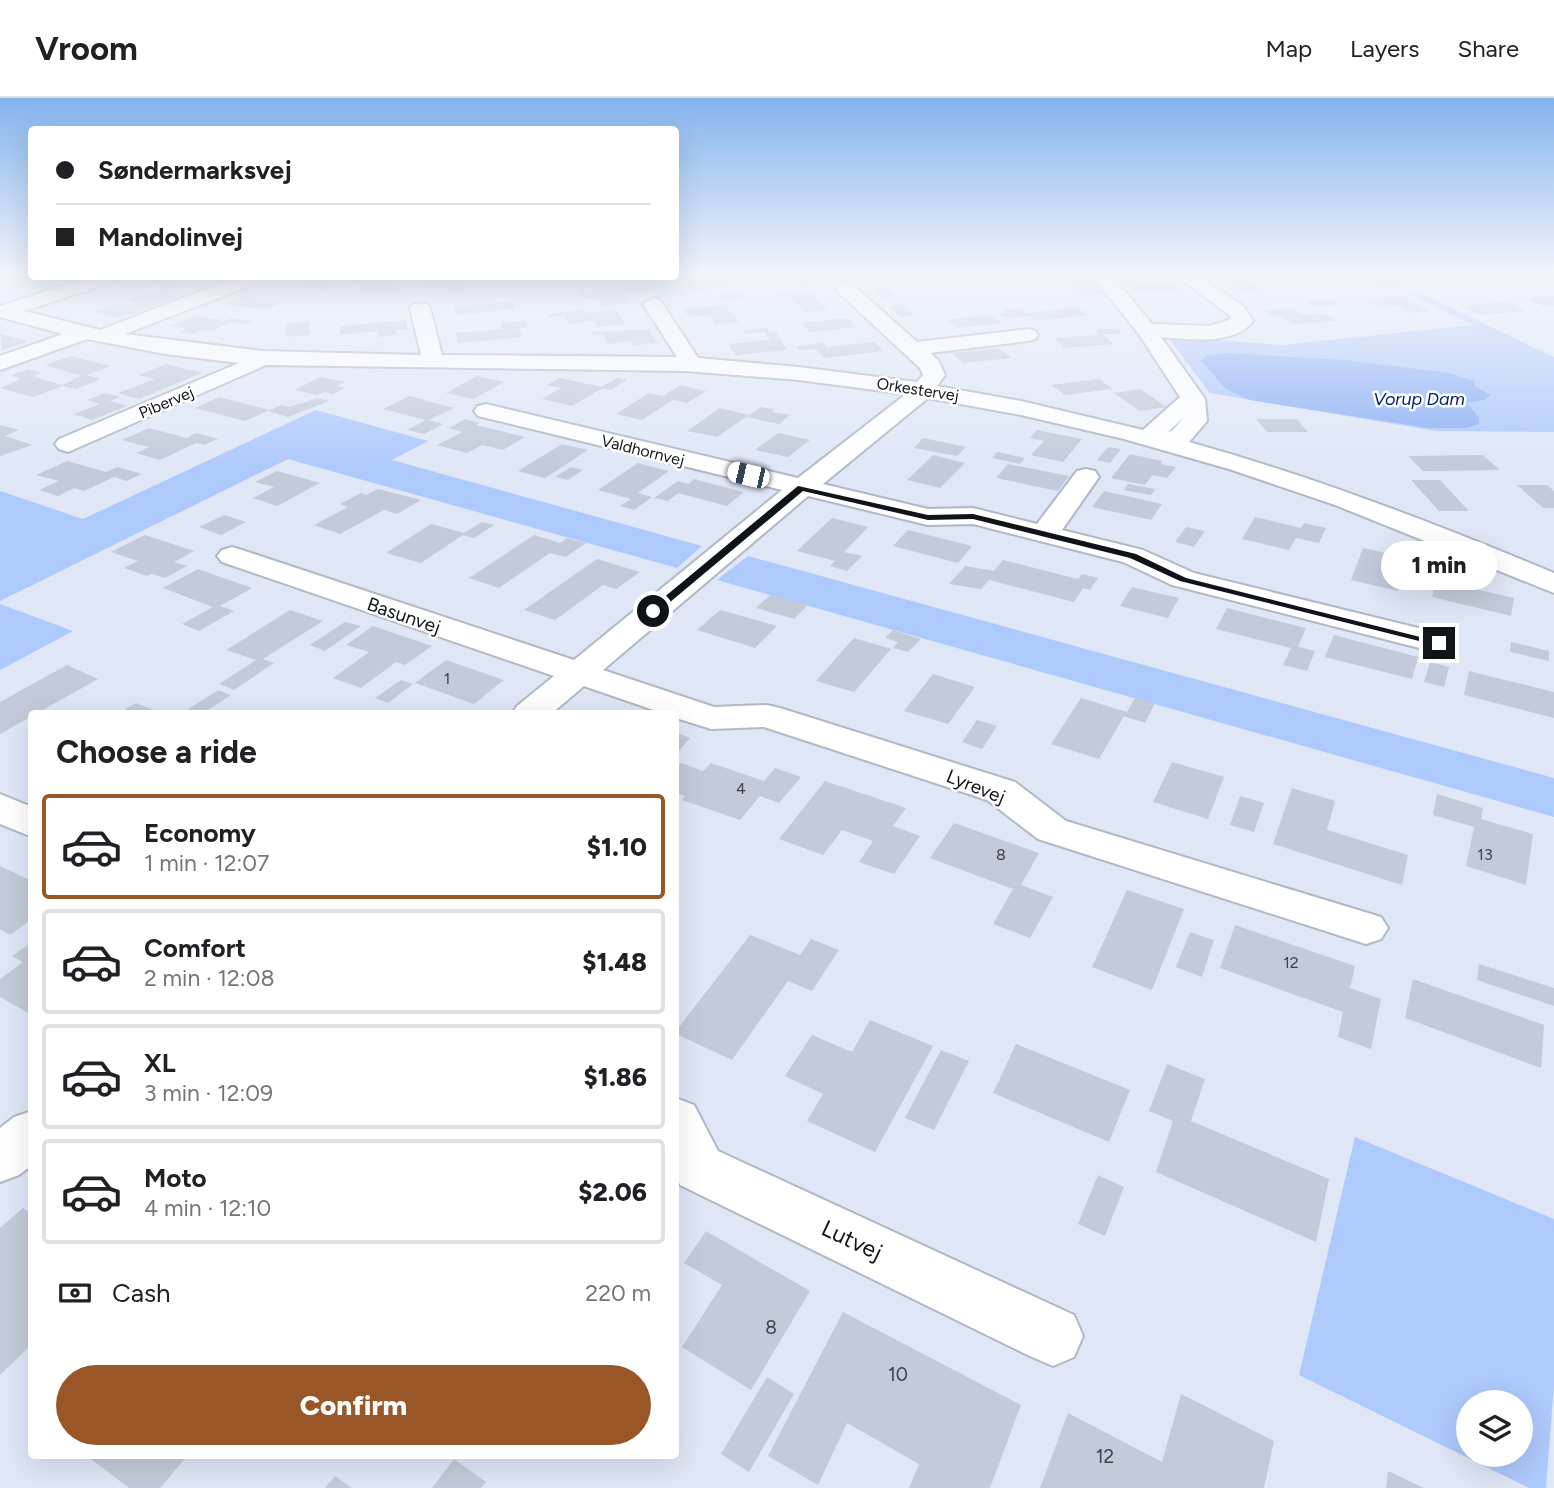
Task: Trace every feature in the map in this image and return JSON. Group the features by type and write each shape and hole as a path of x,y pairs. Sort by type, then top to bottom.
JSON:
{"street":[{"path":"0,363 82,338"},
{"name":"Orkestervej","path":"115,338 174,349 262,358 433,361 530,359 686,364 791,372 923,389 1019,407 1158,440 1252,467 1376,509 1554,584"},
{"path":"427,338 433,361"},
{"path":"675,338 688,357 686,364"},
{"path":"535,710 923,389 934,375 930,365 900,338"},
{"path":"912,349 998,338"},
{"path":"1151,338 1193,399 1195,421 1179,438 1158,440"},
{"name":"Pibervej","path":"68,444 252,365 262,358"},
{"name":"Valdhornvej","path":"486,411 928,517 973,516 1133,556 1183,579 1439,643"},
{"path":"1044,534 1086,477"},
{"name":"Basunvej","path":"232,556 577,675"},
{"name":"Lyrevej","path":"577,675 711,718 767,716 1001,792 1052,830 1366,928"},
{"path":"0,807 28,822"},
{"name":"Lutvej","path":"679,1126 699,1168 1053,1336"},
{"path":"0,1159 28,1136"}],"shaded area":[{"path":"1168,338 1283,345 1351,338 1514,338 1554,357 1554,432 1436,431 1210,393"},
{"path":"316,410 428,441 392,460 702,546 677,568 288,459 0,601 0,491 83,519"},
{"path":"748,556 1554,778 1554,817 717,580"},
{"path":"0,604 73,631 0,670"},
{"path":"1355,1137 1554,1219 1554,1384 1546,1488 1529,1488 1486,1467 1533,1467 1533,1390 1456,1390 1456,1452 1299,1375"}],"water":[{"name":"Vorup Dam","path":"1224,353 1345,360 1449,373 1474,381 1474,386 1491,395 1484,400 1467,403 1479,418 1479,424 1467,428 1429,428 1250,400 1226,389 1201,361 1206,356"}],"building":[{"path":"0,338 29,341 2,350"},
{"path":"457,338 513,338 458,343"},
{"path":"605,338 654,338 657,343 634,345 631,341 608,344"},
{"path":"769,338 779,338 787,350 736,355 728,344 771,340"},
{"path":"1054,338 1107,338 1114,344 1064,348"},
{"path":"874,342 884,351 825,358 816,349 800,350 796,346 823,343 828,347"},
{"path":"999,348 1011,358 963,363 952,353"},
{"path":"71,356 111,366 86,375 101,379 76,389 63,386 33,397 0,388 21,379 11,375 29,369 41,373 32,376 62,385 74,380 71,380 82,376 45,365"},
{"path":"166,364 202,373 139,399 118,393 155,379 139,375"},
{"path":"477,376 504,382 473,399 446,393"},
{"path":"321,377 345,382 337,386 345,388 333,394 324,392 318,395 294,390"},
{"path":"559,378 602,387 617,378 627,380 611,390 603,388 572,406 542,399 561,388 547,385"},
{"path":"1099,379 1113,389 1065,395 1051,385"},
{"path":"680,385 706,391 687,403 673,400 642,420 616,414 649,393 663,396"},
{"path":"1140,389 1167,407 1140,411 1114,393"},
{"path":"105,393 120,397 110,401 127,406 92,420 74,414 100,404 87,400"},
{"path":"409,396 454,408 429,420 443,424 424,434 407,430 426,420 383,409"},
{"path":"219,397 269,410 245,421 195,408"},
{"path":"318,398 329,401 288,417 268,411 282,405 289,407"},
{"path":"761,407 790,415 779,424 747,417"},
{"path":"720,408 749,415 717,437 687,431"},
{"path":"465,419 480,423 476,425 525,437 503,450 482,445 467,453 437,445 462,432 449,428"},
{"path":"1256,419 1297,419 1308,432 1267,432"},
{"path":"0,425 19,430 5,436 33,445 0,456"},
{"path":"149,428 186,438 196,433 218,439 204,445 196,443 160,460 136,453 149,447 122,440"},
{"path":"1037,430 1082,439 1063,462 1031,455 1044,441 1030,438"},
{"path":"778,433 810,440 788,457 755,450"},
{"path":"923,438 966,447 957,456 914,448"},
{"path":"562,444 588,450 545,478 518,471"},
{"path":"1108,447 1121,449 1110,463 1097,460"},
{"path":"997,452 1025,458 1020,464 992,458"},
{"path":"1130,454 1176,467 1167,478 1153,475 1145,485 1111,478"},
{"path":"933,455 965,463 940,488 907,480"},
{"path":"1483,455 1500,470 1423,471 1408,456"},
{"path":"67,461 106,472 118,467 142,474 126,481 114,477 84,491 74,488 58,496 39,490 59,481 36,475"},
{"path":"638,463 669,471 638,493 652,497 634,510 620,506 631,499 598,490"},
{"path":"1008,464 1069,476 1058,491 996,478"},
{"path":"571,467 583,470 568,480 555,477"},
{"path":"277,471 320,483 277,506 253,498 274,487 255,482"},
{"path":"694,479 744,492 727,506 678,493 668,501 654,498 678,481 689,484"},
{"path":"1411,480 1440,480 1469,511 1439,511"},
{"path":"1128,484 1155,489 1151,495 1124,490"},
{"path":"1517,485 1547,485 1554,491 1554,508 1543,508"},
{"path":"378,489 421,500 397,514 384,510 340,534 314,525 348,507 340,504 361,493 366,495"},
{"path":"1104,491 1162,504 1151,520 1092,507"},
{"path":"224,515 246,522 221,535 199,527"},
{"path":"1255,517 1301,528 1304,523 1326,528 1319,543 1296,538 1289,550 1242,539"},
{"path":"832,518 868,527 844,552 862,556 847,571 830,566 835,561 797,551"},
{"path":"482,522 494,525 474,538 463,535 421,563 386,553 431,524 464,533"},
{"path":"1186,527 1205,531 1194,547 1175,542"},
{"path":"908,530 972,546 958,563 893,546"},
{"path":"145,535 194,551 174,562 187,566 165,578 151,574 147,576 124,568 138,561 111,552"},
{"path":"534,535 560,543 567,538 586,543 566,557 550,553 499,588 469,578"},
{"path":"1363,548 1425,561 1421,574 1405,571 1398,591 1351,580"},
{"path":"597,559 640,572 616,589 603,585 555,620 524,610"},
{"path":"1003,560 1078,579 1082,574 1098,578 1090,590 1083,588 1074,602 989,580 981,589 949,584 965,566 994,571"},
{"path":"198,569 252,588 220,606 234,611 199,631 182,624 213,607 163,588"},
{"path":"1436,580 1514,598 1511,616 1432,597"},
{"path":"1132,587 1179,598 1168,618 1120,606"},
{"path":"770,595 808,605 794,619 756,608"},
{"path":"1227,608 1306,628 1298,647 1315,651 1307,671 1283,665 1291,648 1216,629"},
{"path":"290,610 323,621 263,659 274,663 234,690 219,684 256,660 226,650"},
{"path":"720,610 777,626 755,648 697,630"},
{"path":"345,622 361,626 325,651 310,645"},
{"path":"373,626 432,646 405,665 396,662 361,688 333,678 369,652 346,645"},
{"path":"893,630 921,639 908,652 893,648 898,642 885,638"},
{"path":"1334,635 1418,657 1412,679 1325,657"},
{"path":"854,638 891,649 854,692 816,681"},
{"path":"1511,642 1549,651 1549,661 1510,652"},
{"path":"446,660 504,680 474,704 415,683"},
{"path":"1430,662 1449,667 1444,687 1424,682"},
{"path":"67,665 98,679 43,710 28,710 28,718 0,734 0,702"},
{"path":"1469,671 1554,692 1554,718 1464,695"},
{"path":"933,674 975,687 948,724 904,711"},
{"path":"401,680 413,684 388,703 375,698"},
{"path":"218,690 231,695 208,710 187,710"},
{"path":"1081,698 1127,712 1135,698 1155,703 1145,723 1124,716 1099,759 1051,744"},
{"path":"136,703 153,710 125,710"},
{"path":"977,720 997,726 982,749 962,742"},
{"path":"679,734 690,738 679,751"},
{"path":"1172,762 1224,777 1208,819 1153,802"},
{"path":"681,763 703,771 711,763 764,781 775,768 801,777 779,803 760,796 740,820 682,800 685,796 679,794"},
{"path":"825,781 906,808 893,826 920,836 894,874 859,862 873,841 842,830 823,855 779,839"},
{"path":"1292,788 1335,801 1327,830 1408,855 1402,885 1273,844"},
{"path":"1437,794 1483,808 1481,819 1533,834 1526,885 1466,866 1474,827 1433,815"},
{"path":"1240,796 1264,803 1254,832 1230,825"},
{"path":"954,823 1039,853 1021,885 1053,897 1030,938 993,924 1013,889 930,858"},
{"path":"0,866 28,879 28,922 10,935 0,929"},
{"path":"1127,890 1184,909 1152,990 1092,967"},
{"path":"1235,925 1355,966 1350,988 1381,999 1371,1049 1338,1037 1343,1012 1220,968"},
{"path":"1190,932 1214,940 1202,977 1176,967"},
{"path":"750,935 800,955 811,939 839,950 812,991 788,981 732,1060 679,1035 679,1027"},
{"path":"28,945 28,1013 0,997 0,979 23,962 12,956"},
{"path":"1479,964 1554,988 1554,1006 1477,980"},
{"path":"1413,979 1544,1025 1541,1068 1405,1018"},
{"path":"870,1020 933,1046 875,1152 807,1121 823,1094 785,1076 812,1035 852,1052"},
{"path":"1016,1044 1130,1090 1109,1142 993,1093"},
{"path":"941,1050 969,1061 934,1130 905,1118"},
{"path":"1167,1064 1205,1079 1191,1121 1329,1179 1316,1242 1156,1172 1173,1121 1149,1111"},
{"path":"1098,1175 1124,1187 1105,1236 1078,1224"},
{"path":"23,1208 28,1211 28,1348 0,1375 0,1228"},
{"path":"706,1231 810,1291 751,1390 682,1347 722,1285 684,1263"},
{"path":"843,1312 1021,1405 990,1488 909,1488 919,1464 847,1423 818,1485 768,1456"},
{"path":"767,1377 794,1394 749,1472 721,1454"},
{"path":"1181,1394 1274,1441 1264,1488 1040,1488 1068,1413 1162,1462"},
{"path":"91,1459 184,1459 160,1488 129,1488"},
{"path":"454,1459 486,1482 481,1488 432,1488"},
{"path":"1388,1471 1424,1488 1386,1488"},
{"path":"335,1476 352,1488 325,1488"}],"route":[{"path":"653,611 801,488 928,517 973,516 1133,556 1183,579 1439,643"}]}
